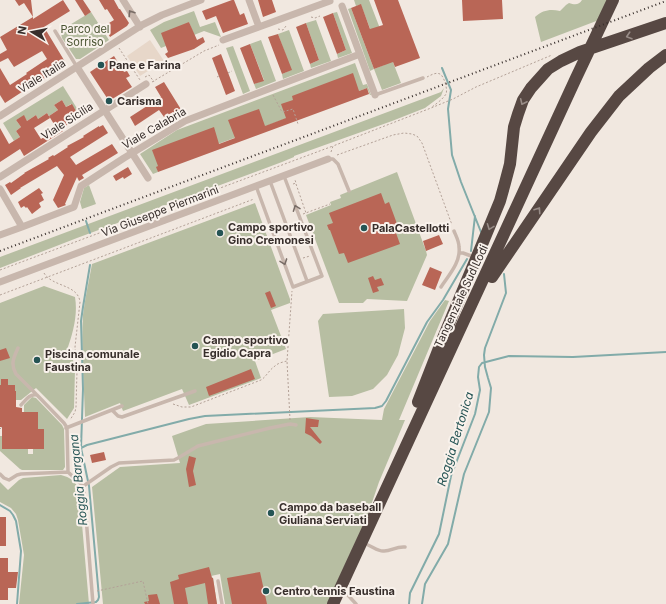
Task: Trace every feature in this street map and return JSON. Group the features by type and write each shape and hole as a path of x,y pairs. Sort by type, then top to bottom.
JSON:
{"highway":[{"name":"Tangenziale Sud Lodi","path":"343,599 492,277 613,0"},
{"name":"Tangenziale Sud Lodi","path":"333,604 395,469 581,76 621,0"},
{"path":"395,469 417,404 500,201 510,164 514,127 523,100 531,88 548,69 561,61 580,52 666,23"},
{"path":"492,277 591,132 620,96 649,68 666,55"}],"street":[{"path":"123,0 140,26"},
{"name":"Viale Italia","path":"1,112 77,67 140,26 162,15 201,0"},
{"path":"249,0 259,27"},
{"path":"223,40 330,1"},
{"path":"342,6 375,96"},
{"name":"Viale Calabria","path":"22,227 74,207 81,186 185,121 360,54"},
{"path":"77,67 148,178"},
{"name":"Viale Sicilia","path":"0,177 146,84"},
{"name":"Via Giuseppe Piermarini","path":"0,282 328,159"},
{"path":"0,189 22,227 0,235"}],"lane":[{"path":"55,31 77,67"},
{"path":"375,96 423,78"},
{"path":"328,159 333,159 338,164 349,191"},
{"path":"256,186 293,287 322,276 284,176"},
{"path":"270,181 307,281"},
{"path":"441,287 456,264 460,253 454,231"},
{"path":"460,253 477,258"},
{"path":"18,348 12,361 16,374 66,427 68,472 82,487 84,492 93,602"},
{"path":"112,410 118,416 122,417 195,391"},
{"path":"21,405 31,395 37,395"},
{"path":"66,427 122,406"},
{"path":"82,487 119,463 174,460 198,446 270,428 290,424 296,425"},
{"path":"0,474 9,480 21,474 68,472"},
{"path":"368,545 383,552 400,546 405,547"},
{"path":"218,581 222,604"},
{"path":"343,599 356,604"}],"path":[{"path":"311,17 315,18 320,16"},
{"path":"278,29 283,30 286,26"},
{"path":"146,84 154,82 204,51 224,43 223,40"},
{"path":"116,42 140,81 149,75 154,82"},
{"path":"228,73 232,71"},
{"path":"423,78 436,73 440,74 447,88 445,96 431,108"},
{"path":"269,89 282,112 293,109 298,124"},
{"path":"0,270 333,146 453,99"},
{"path":"328,159 393,135 404,133 417,136 422,143 454,231"},
{"path":"328,159 333,146"},
{"path":"288,162 307,213"},
{"path":"288,186 296,183"},
{"path":"0,295 260,197"},
{"path":"299,216 330,204"},
{"path":"41,267 51,281 70,289 80,298 75,347 77,371 76,407 75,412 66,427"},
{"path":"290,414 287,361 293,287"},
{"path":"165,402 182,407 191,407 261,380 278,363 287,361"},
{"path":"96,591 143,581 148,604"}],"green space":[{"path":"354,0 369,0 401,83 382,90 374,69 384,65 361,5 356,6"},
{"path":"582,0 608,0 599,20 541,42 535,17 547,11 560,11 569,3 577,4"},
{"path":"351,8 374,69 370,71 348,9"},
{"path":"194,11 200,27 215,22 221,37 204,31 194,35 189,22 166,46 161,48 150,30 164,22"},
{"name":"Parco del Sorriso","path":"91,12 109,40 80,59 76,59 62,38 62,31"},
{"path":"337,12 352,53 338,58 337,54 346,50 333,13"},
{"path":"316,20 331,61 311,68 310,64 319,60 306,23"},
{"path":"289,30 304,71 283,79 282,74 291,70 278,34"},
{"path":"261,40 276,81 256,89 254,84 264,80 250,44"},
{"path":"233,46 250,91 243,94 226,48"},
{"path":"355,63 363,85 367,84 371,95 367,88 157,167 158,172 153,174 140,154 177,130"},
{"path":"63,86 78,110 76,111 71,104 66,107 62,100 54,105 58,110 49,116 47,113 38,119 36,115 27,121 24,116 16,120 21,127 16,131 20,137 14,141 3,123"},
{"path":"444,88 441,96 425,108 294,156 282,162 0,268 0,257 441,92"},
{"path":"397,172 427,255 407,301 367,299 363,303 339,303 306,215 331,205 330,202 341,198 340,195"},
{"path":"89,185 96,204 82,209 80,202 84,188"},
{"path":"255,203 290,299 290,303 271,310 286,349 255,361 261,378 189,405 182,389 123,411 120,403 85,417 82,328 92,264"},
{"name":"Piscina comunale Faustina","path":"44,286 75,297 76,310 74,324 67,350 71,351 75,369 74,408 67,419 36,388 21,400 16,400 16,391 0,391 0,303"},
{"path":"445,300 449,301 399,420 405,420 379,482 367,517 327,604 225,604 220,574 211,576 213,578 217,604 103,604 92,487 120,467 180,463 172,436 206,424 310,417 382,420 384,409 430,321"},
{"path":"404,309 405,328 398,355 387,375 373,389 352,396 329,397 318,321 323,314"},
{"path":"32,397 36,398 64,429 65,467 63,470 22,470 0,451 0,436 2,436 2,449 28,449 28,454 33,454 33,449 44,449 38,429 38,412 24,412 24,405"},
{"path":"61,475 72,480 79,490 89,604 19,604 24,555 16,514 11,508 0,502 0,482 8,490 23,478"}],"shaded area":[{"path":"150,40 164,61 140,76 127,56"}],"building":[{"path":"15,0 31,0 33,17 24,3 19,6"},
{"path":"63,0 70,11 44,27 67,65 48,77 37,83 36,82 5,103 0,95 0,68 10,85 47,59 42,51 14,67 8,58 0,62 0,54 7,50 0,37"},
{"path":"75,0 83,0 91,12 85,16"},
{"path":"99,0 114,0 129,23 127,26 110,37 104,26 114,20"},
{"path":"234,0 240,15 244,13 248,24 223,33 216,16 206,20 202,11"},
{"path":"258,0 272,0 276,12 263,17"},
{"path":"374,0 398,0 420,58 395,67 393,62 374,69 351,8 361,4 370,29 383,25"},
{"path":"462,0 502,0 503,19 463,21"},
{"path":"333,13 346,50 337,54 323,17"},
{"path":"189,22 197,40 203,37 205,42 194,49 168,58 165,54 168,52 161,33"},
{"path":"306,23 319,60 310,64 296,27"},
{"path":"278,34 292,70 282,74 268,37"},
{"path":"250,44 264,81 254,84 240,48"},
{"path":"221,54 235,91 226,95 212,58"},
{"path":"114,56 124,72 127,71 130,76 126,78 132,87 109,101 90,72"},
{"path":"353,73 359,91 367,88 369,94 158,172 156,167 158,166 152,150 214,127 219,144 235,138 228,120 259,109 265,126 286,118 281,104 293,100 292,96"},
{"path":"164,82 182,111 175,115 173,112 164,117 159,110 135,126 130,117 161,97 155,87"},
{"path":"62,100 66,107 72,104 76,111 70,115 73,121 61,129 63,131 24,156 20,149 0,162 0,128 9,144 20,137 16,131 21,127 16,120 24,115 27,121 36,115 38,119 47,113 50,118 34,128 41,139 57,129 49,116 58,110 54,105"},
{"path":"103,125 108,133 70,157 76,165 112,144 118,153 82,175 84,178 79,181 77,177 65,204 66,205 58,208 53,200 64,175 57,166 11,195 5,185 10,182 11,183 24,173 49,159 48,158 53,155 54,156 99,126"},
{"path":"128,167 132,174 124,179 123,177 116,181 113,176"},
{"path":"39,188 43,193 41,194 44,200 39,203 41,207 32,214 27,207 26,208 24,206 21,208 18,202"},
{"name":"PalaCastellotti","path":"381,193 385,204 389,202 400,232 396,233 400,244 348,263 344,253 339,254 327,225 333,223 329,213"},
{"path":"439,235 443,244 426,251 423,241"},
{"path":"430,267 442,272 435,290 422,285"},
{"path":"373,276 375,280 381,278 384,285 377,287 379,291 373,293 368,278"},
{"path":"270,291 276,306 271,308 265,293"},
{"path":"6,348 10,358 0,361 0,350"},
{"path":"251,369 255,379 209,396 206,387"},
{"path":"1,379 8,379 8,385 15,385 16,407 22,408 22,412 38,412 38,429 44,429 44,449 2,449 2,427 0,427"},
{"path":"306,418 319,420 318,427 310,427 322,442 320,444 305,433"},
{"path":"104,452 106,460 92,463 90,455"},
{"path":"189,456 196,458 193,471 196,485 189,487 186,469"},
{"path":"0,517 6,517 6,546 0,546"},
{"path":"0,558 8,558 8,572 18,572 16,588 8,588 8,600 0,600"},
{"path":"209,567 213,578 217,604 208,604 205,583 185,588 188,604 174,604 170,582 179,579 178,575"},
{"path":"260,572 267,604 232,604 227,578"},
{"path":"157,594 160,604 145,604 144,602 149,601 148,595"}],"waterway":[{"path":"442,68 451,90 448,109 452,155 481,232"},
{"path":"471,251 475,216"},
{"name":"Roggia Bargana","path":"86,221 90,233"},
{"path":"81,448 87,445 205,416 375,408 382,406 427,322 443,300 467,259"},
{"name":"Roggia Bargana","path":"77,604 96,602 99,597 89,486 81,448 83,389 81,321 90,265"},
{"path":"422,604 425,584 448,544 464,474 489,412 491,388 485,367 484,355 485,348 506,293 504,274"},
{"name":"Roggia Bertonica","path":"409,604 410,593 439,534 451,476 475,414 480,390 478,377 479,367 482,363 509,356 573,357 666,352"},
{"path":"0,505 10,511 16,521 21,551 17,604"}],"railway":[{"path":"0,251 666,1"}],"place":[{"name":"Pane e Farina","path":"101,65"},
{"name":"Carisma","path":"109,101"},
{"name":"PalaCastellotti","path":"364,228"},
{"name":"Campo sportivo Gino Cremonesi","path":"220,233"},
{"name":"Campo sportivo Egidio Capra","path":"195,346"},
{"name":"Piscina comunale Faustina","path":"37,360"},
{"name":"Campo da baseball Giuliana Serviati","path":"271,513"},
{"name":"Centro tennis Faustina","path":"266,591"}]}
